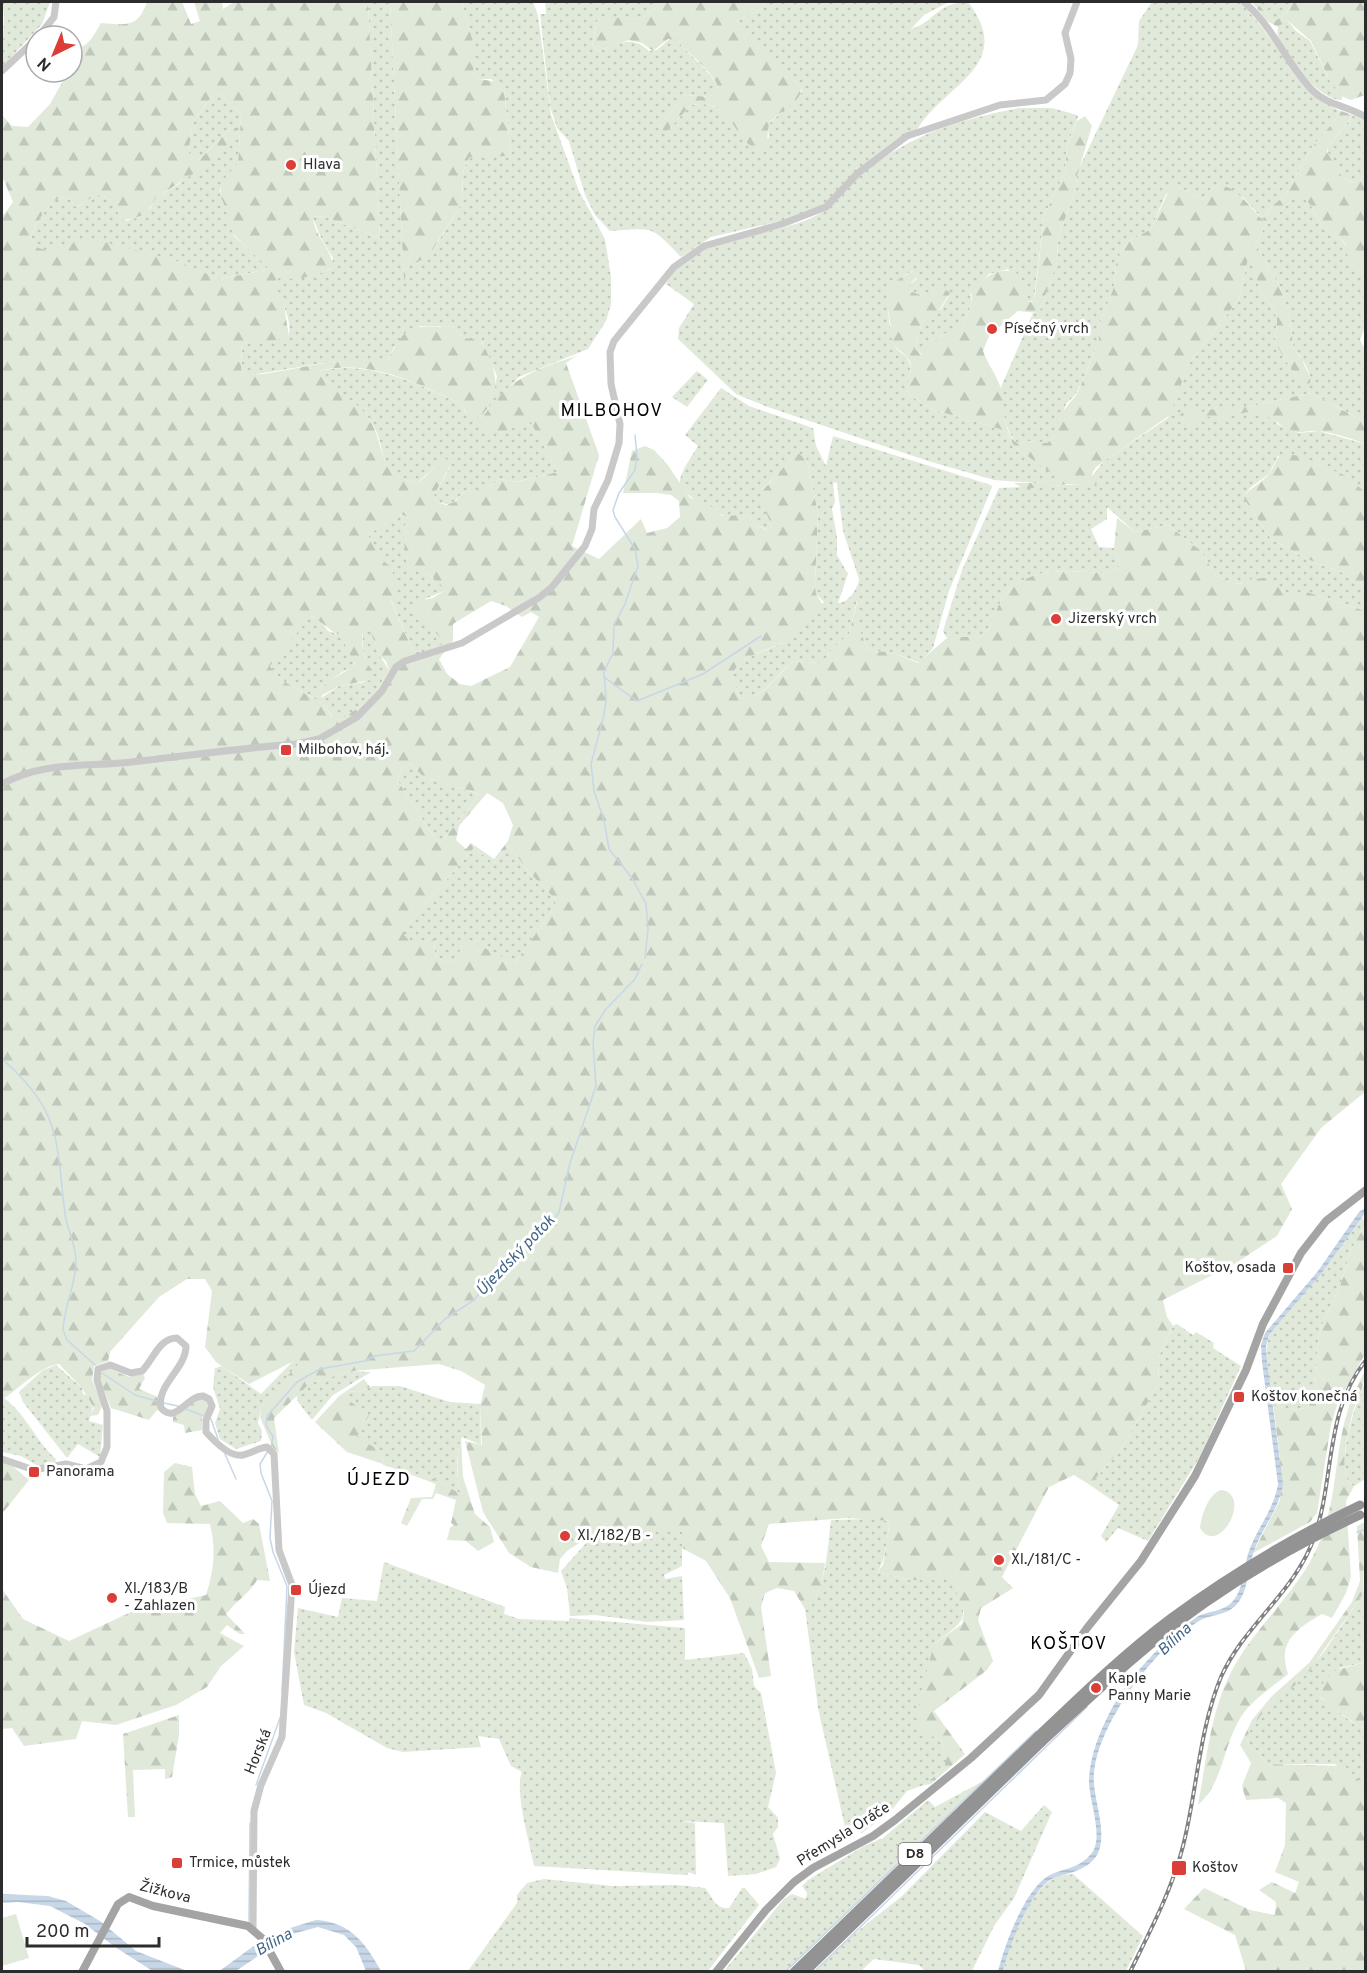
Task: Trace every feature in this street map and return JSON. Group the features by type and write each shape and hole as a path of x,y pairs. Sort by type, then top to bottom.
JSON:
{"highway":[{"name":"D8","path":"794,1971 1039,1739 1139,1654 1205,1603 1294,1547 1363,1509"},
{"name":"D8","path":"805,1971 1039,1739"}],"main road":[{"name":"Přemysla Oráče","path":"716,1971 766,1910 794,1882 813,1868 883,1829 971,1758 1032,1703 1087,1628 1141,1562 1202,1463 1246,1370 1263,1324 1301,1252 1326,1221 1365,1190"},
{"name":"Žižkova","path":"82,1971 120,1902 129,1898 153,1906 253,1928"},
{"path":"253,1928 262,1937 281,1971"}],"street":[{"path":"48,24 54,17 56,2"},
{"path":"2,784 42,768 73,764 128,762 296,744 319,739 338,730 369,707 396,667 405,661 462,643 540,597 552,587 585,546 592,529 594,509 614,464 620,424 611,384 610,352 614,341 674,267 710,243 782,224 826,207 858,173 907,136 1000,105 1046,100 1065,84 1070,73 1071,59 1065,33 1077,2"},
{"path":"1244,2 1258,15 1313,90 1330,103 1365,117"},
{"path":"2,71 24,50"},
{"name":"Horská","path":"2,1459 34,1470 66,1464 87,1469 95,1467 104,1459 107,1447 108,1411 97,1380 98,1369 110,1365 131,1373 142,1371 161,1345 171,1338 183,1341 186,1350 160,1398 159,1404 164,1411 174,1413 192,1398 203,1396 209,1399 212,1406 206,1420 206,1432 223,1447 234,1455 270,1449 275,1458 279,1550 292,1585 282,1737 261,1785 254,1812 253,1928"}],"green space":[{"path":"2,2 50,2 42,24 24,24 24,43 2,67 4,16"},
{"path":"147,2 182,2 191,24 200,21 194,2 222,2 223,9 234,2 368,2 380,238 325,217 313,216 316,229 332,260 333,267 308,277 293,279 280,277 274,282 284,305 289,337 242,343 241,369 245,375 264,374 336,361 384,361 389,359 395,346 407,332 420,327 452,326 464,338 480,340 494,370 495,391 492,401 476,419 468,418 463,405 394,375 357,368 319,371 327,381 364,412 372,423 383,455 393,472 417,483 444,461 448,459 452,462 434,495 437,502 446,505 455,502 465,491 483,491 500,479 516,482 558,472 530,421 500,433 486,432 481,421 499,396 521,378 576,356 566,363 599,455 572,546 599,559 641,519 647,533 667,528 680,517 679,501 671,495 623,493 632,451 645,446 654,450 667,464 690,498 707,503 722,516 749,515 756,525 767,530 772,526 763,505 762,491 798,453 807,460 818,513 816,594 823,605 790,639 748,658 735,669 732,677 740,699 749,698 763,691 793,661 818,663 824,661 832,649 849,634 858,598 858,626 867,648 872,651 891,652 918,663 948,637 980,637 989,627 1002,599 1016,584 1040,574 1067,571 1108,573 1120,566 1114,548 1117,518 1135,532 1168,525 1201,551 1216,576 1231,583 1246,584 1251,579 1266,578 1285,592 1307,592 1365,611 1365,1092 1321,1128 1281,1184 1292,1209 1277,1236 1236,1263 1163,1300 1167,1317 1173,1326 1158,1358 1159,1383 1123,1446 1090,1485 1074,1475 1049,1487 1002,1577 1013,1588 981,1608 978,1620 993,1661 987,1670 934,1711 965,1754 931,1784 924,1785 941,1771 946,1757 941,1741 917,1728 920,1696 934,1644 962,1624 964,1612 950,1576 932,1580 910,1580 877,1572 883,1565 890,1521 847,1518 769,1524 761,1546 769,1562 825,1563 821,1587 811,1607 805,1609 794,1591 777,1588 765,1593 761,1607 771,1676 759,1678 730,1598 706,1561 682,1548 682,1532 596,1532 567,1551 560,1559 558,1573 531,1567 509,1553 483,1512 465,1441 482,1445 480,1406 485,1385 461,1371 439,1364 352,1371 310,1383 274,1418 279,1453 273,1448 260,1417 261,1407 298,1364 292,1362 249,1384 216,1362 205,1347 212,1291 205,1279 187,1279 159,1297 110,1352 108,1361 94,1366 92,1380 103,1404 98,1415 90,1416 94,1408 82,1388 59,1364 45,1368 3,1399 2,1397 2,217 13,202 2,176 2,115 12,126 28,127 50,104 61,84 84,84 84,46 93,37 101,23 124,24 140,17","holes":["218,93 237,109 241,116 238,163 222,181 220,196 233,233 268,267 265,270 220,279 174,260 89,238 56,249 37,247 31,238 36,226 47,209 62,197 71,200 76,207 95,196 102,196 113,204 120,220 133,219 145,214 156,198 216,159 237,132 237,128 231,128 199,160 189,154 191,125 213,95","401,514 410,519 403,527 406,562 410,569 430,575 445,590 433,598 418,601 415,610 445,643 422,653 413,651 391,601 396,596 392,567 380,557 368,535","491,601 506,606 522,617 531,612 539,617 510,667 471,686 460,684 447,674 439,659 453,641 453,624","311,616 340,635 355,664 328,682 317,698 339,686 371,680 373,671 365,658 362,641 363,631 369,628 380,656 386,661 389,670 371,699 340,720 315,699 288,684 270,666","411,764 426,780 437,779 447,785 479,795 439,845 398,781 401,769","487,793 503,803 513,825 508,841 494,859 471,843 466,849 456,840 459,826","509,846 530,873 556,900 555,906 516,962 471,941 466,942 453,962 443,961 435,956 434,939 416,943 404,935 404,929 474,848 494,863"]},
{"path":"368,2 390,2 404,279 410,261 419,261 437,243 459,208 464,169 470,157 511,155 504,90 491,79 479,79 473,72 473,42 462,2 533,2 538,15 551,115 579,191 605,239 611,277 611,304 606,321 588,349 519,377 485,412 500,433 530,420 558,472 515,482 500,479 483,491 465,491 451,505 437,502 434,495 450,467 435,467 417,483 403,479 394,473 384,459 380,441 370,420 319,371 357,368 394,376 463,405 466,414 481,415 493,394 497,376 482,342 464,338 452,326 420,326 394,347 389,359 384,361 336,361 251,375 245,375 241,369 242,343 288,338 288,316 274,282 280,277 317,274 331,269 333,258 312,216 325,217 380,238"},
{"path":"390,2 462,2 473,42 473,72 479,79 498,82 504,90 511,156 470,157 464,169 459,208 427,258 410,261 404,281"},
{"path":"545,2 664,2 641,19 601,18 597,21 592,45 598,51 618,43 631,42 649,51 657,50 672,37 677,40 711,76 718,87 710,97 685,95 659,126 667,131 691,105 712,106 720,109 733,122 750,145 769,138 770,123 802,92 802,86 777,67 736,27 736,21 763,8 764,2 949,2 924,15 911,29 926,22 949,5 968,2 981,24 985,42 981,58 972,72 930,112 918,128 825,205 797,217 711,237 681,257 663,239 651,231 636,229 610,231 595,215 585,195 569,141 557,128 550,106 540,14 546,14"},
{"path":"664,2 764,2 763,8 736,21 736,27 802,86 794,102 770,123 765,151 754,148 726,115 706,104 691,105 667,131 660,130 659,126 685,95 710,97 718,87 706,69 677,40 668,39 653,51 642,43 629,40 598,51 592,45 597,21 602,17 641,19"},
{"path":"1152,2 1239,2 1264,29 1308,88 1338,110 1337,118 1312,147 1286,194 1269,209 1263,220 1244,198 1218,186 1212,188 1203,199 1179,187 1166,194 1151,229 1128,242 1121,252 1116,264 1114,287 1098,328 1099,339 1076,394 1066,404 1053,438 1047,443 1026,441 1019,444 1010,434 1007,426 1001,387 1033,313 1038,313 1041,308 1057,262 1058,238 1078,183 1076,179 1080,166 1138,45 1139,21"},
{"path":"1252,2 1256,2 1274,22 1287,12 1292,2 1365,2 1365,95 1351,100 1343,97 1330,81 1311,41 1287,20 1278,27 1267,21"},
{"path":"1256,2 1292,2 1287,12 1274,22"},
{"path":"1287,20 1296,31 1310,41 1330,81 1342,95 1342,100 1324,94 1288,57 1278,40 1278,26"},
{"path":"218,93 237,109 241,116 238,163 220,189 220,196 226,205 234,236 268,267 265,270 219,279 174,260 54,249 49,251 37,248 31,238 36,226 47,209 62,197 71,200 76,207 97,195 101,196 114,205 126,221 139,217 150,208 156,198 179,184 237,132 231,128 199,160 189,154 191,125 213,95"},
{"path":"1019,108 1052,108 1078,117 1067,146 1065,172 1044,216 1034,300 1029,302 1008,269 989,274 970,294 972,303 960,331 942,335 923,355 915,349 922,322 941,309 949,296 940,289 922,295 912,292 909,285 917,279 913,271 897,281 890,295 888,311 895,346 907,358 910,366 908,394 931,409 1006,432 1015,447 1058,477 1057,479 1036,483 994,480 928,461 765,406 736,394 678,339 679,328 694,304 666,284 680,266 697,254 737,238 802,222 827,209 864,172 901,147 956,123"},
{"path":"1338,110 1353,115 1327,148 1327,152 1339,172 1347,180 1358,183 1365,175 1365,273 1350,268 1343,241 1326,230 1309,203 1300,196 1294,198 1266,225 1255,244 1280,287 1289,314 1294,352 1303,358 1310,376 1310,383 1301,385 1275,343 1277,321 1275,312 1260,290 1249,254 1239,299 1188,365 1170,415 1096,467 1092,474 1097,486 1069,484 1024,489 1014,483 1036,483 1058,478 1015,447 1006,432 931,409 908,394 910,362 892,339 888,309 891,287 896,281 914,271 918,276 909,285 912,292 921,295 942,287 950,293 936,315 922,322 915,349 922,355 945,333 960,331 972,303 971,291 992,274 1003,271 1017,273 1029,302 1032,302 1035,296 1044,216 1065,172 1067,146 1077,121 1085,116 1092,126 1076,179 1078,183 1058,238 1057,262 1041,308 1038,313 1018,311 989,336 983,351 1000,386 1009,433 1019,444 1026,441 1047,443 1053,438 1060,415 1077,394 1099,339 1098,328 1114,287 1116,264 1121,252 1128,242 1151,229 1170,188 1179,187 1203,199 1212,188 1227,187 1241,196 1263,220 1269,209 1286,194 1312,147 1337,118"},
{"path":"1355,113 1365,120 1365,175 1358,183 1342,176 1331,160 1327,148"},
{"path":"1300,196 1309,203 1326,230 1343,242 1353,266 1365,273 1365,327 1360,340 1365,349 1365,422 1311,393 1248,407 1218,407 1204,412 1187,410 1175,420 1190,425 1207,415 1255,412 1271,417 1277,424 1299,433 1319,431 1365,444 1365,492 1324,467 1303,459 1278,456 1269,474 1251,487 1243,497 1271,539 1307,559 1343,573 1355,582 1365,585 1365,611 1307,592 1285,592 1265,578 1246,584 1231,583 1216,576 1201,551 1168,525 1135,532 1107,507 1107,519 1091,529 1099,547 1114,548 1120,566 1108,573 1067,571 1040,574 1028,578 1016,584 1006,594 989,627 980,637 946,637 943,631 962,570 999,488 1086,484 1104,461 1168,418 1188,365 1239,299 1249,253 1260,290 1275,312 1277,321 1275,343 1300,383 1310,375 1301,356 1294,352 1289,314 1280,287 1255,244 1266,225 1294,198"},
{"path":"697,371 708,380 687,407 672,397"},
{"path":"721,388 749,406 813,428 816,446 826,466 833,436 991,485 949,591 933,648 920,663 891,652 872,651 867,648 858,626 857,600 849,634 832,649 824,661 818,663 793,661 763,691 740,699 732,677 740,663 788,640 824,602 816,594 818,513 807,460 798,453 762,490 772,526 768,530 756,525 749,515 725,516 713,511 684,490 681,485 681,476 698,446 685,435","holes":["833,482 837,483 843,531 859,579 852,595 838,603 848,574 837,555 837,537 832,509 835,502"]},
{"path":"1311,393 1365,421 1365,444 1328,433 1297,432 1267,417 1250,412 1219,419 1207,416 1190,425 1174,420 1187,409 1204,412 1218,407 1248,407"},
{"path":"1284,453 1299,456 1344,475 1365,492 1365,585 1355,582 1343,573 1307,559 1271,539 1243,497 1267,476 1277,459"},
{"path":"400,514 410,519 420,569 439,581 446,590 425,599 446,643 422,653 413,651 391,600 392,568 380,558 368,535"},
{"path":"310,616 320,620 328,631 340,635 355,661 353,667 333,679 321,698 339,686 365,682 370,669 364,651 363,631 369,628 380,656 389,670 371,699 340,720 316,700 282,680 270,666"},
{"path":"411,764 426,780 437,779 447,785 479,795 439,845 398,781 401,769"},
{"path":"509,846 530,873 556,900 555,906 516,962 513,963 466,942 453,962 443,961 435,956 434,939 416,943 404,935 404,929 474,848 494,863"},
{"path":"1362,1216 1365,1225 1351,1250 1340,1286 1319,1335 1314,1397 1307,1408 1289,1410 1273,1404 1267,1361 1269,1335 1321,1274"},
{"path":"1365,1225 1365,1354 1338,1402 1331,1425 1317,1513 1310,1522 1253,1553 1280,1500 1280,1459 1273,1404 1289,1410 1307,1408 1314,1397 1319,1335 1340,1286 1351,1250"},
{"path":"1177,1324 1193,1335 1196,1332 1214,1343 1213,1348 1241,1366 1199,1458 1148,1541 1118,1528 1106,1542 1101,1536 1119,1505 1090,1485 1123,1446 1159,1383 1158,1358 1173,1326"},
{"path":"292,1362 299,1364 261,1407 258,1423 262,1431 261,1441 236,1449 220,1439 215,1423 220,1409 213,1387 215,1368 222,1366 261,1394"},
{"path":"56,1365 82,1388 83,1394 87,1396 93,1407 89,1421 103,1425 100,1457 78,1444 67,1458 23,1402 19,1392 43,1370"},
{"path":"108,1368 129,1377 143,1374 145,1378 139,1389 158,1397 158,1409 149,1420 111,1408 99,1378 103,1369"},
{"path":"352,1371 371,1372 333,1395 312,1420 298,1402 296,1393 309,1383"},
{"path":"1365,1371 1363,1387 1351,1419 1345,1456 1348,1482 1354,1486 1346,1501 1351,1577 1346,1593 1332,1618 1322,1614 1304,1625 1291,1638 1285,1653 1288,1674 1260,1696 1242,1715 1233,1732 1217,1777 1206,1797 1198,1805 1215,1715 1227,1681 1245,1649 1302,1574 1320,1541 1332,1498 1346,1415"},
{"path":"364,1379 370,1387 358,1392 349,1391 344,1397 369,1415 357,1437 382,1452 383,1464 347,1452 315,1422 339,1396"},
{"path":"1365,1383 1365,1479 1354,1486 1348,1482 1345,1472 1346,1446 1356,1404"},
{"path":"373,1386 400,1386 450,1402 480,1404 481,1445 462,1437 458,1451 457,1473 461,1495 437,1480 383,1465 382,1452 356,1437 344,1397 349,1391 358,1392"},
{"path":"2,1397 24,1418 42,1444 56,1459 55,1462 38,1466 21,1456 2,1452"},
{"path":"200,1398 205,1400 209,1408 202,1417 202,1430 185,1433 184,1425 173,1422 173,1417"},
{"path":"461,1437 463,1477 475,1514 490,1527 494,1542 478,1551 466,1541 447,1540 450,1528 454,1525 451,1523 456,1500 436,1493 433,1499 422,1499 407,1526 401,1523 411,1498 432,1497 436,1484 385,1465 437,1480 460,1494 458,1452"},
{"path":"2,1457 29,1480 2,1514"},
{"path":"175,1463 192,1467 195,1494 201,1506 220,1501 243,1523 253,1519 259,1524 270,1581 257,1580 226,1614 245,1634 240,1634 227,1625 220,1633 244,1646 221,1666 207,1687 176,1705 116,1725 82,1721 76,1739 24,1746 12,1728 2,1729 2,1589 23,1619 69,1641 133,1611 206,1595 213,1560 210,1524 167,1523 163,1513 164,1472"},
{"path":"1222,1490 1231,1495 1234,1503 1233,1513 1223,1531 1215,1536 1207,1535 1200,1528 1204,1511 1213,1495"},
{"path":"831,1520 890,1521 884,1555 877,1572 910,1580 932,1580 950,1575 963,1609 963,1615 955,1627 934,1644 920,1727 941,1741 947,1759 945,1767 924,1785 907,1791 890,1812 862,1833 858,1830 850,1832 845,1827 818,1708 805,1609 818,1594 822,1582"},
{"path":"1365,1522 1363,1594 1310,1670 1293,1687 1270,1702 1246,1737 1250,1748 1259,1753 1266,1764 1345,1766 1365,1787 1365,1971 1246,1971 1235,1935 1184,1909 1204,1888 1250,1910 1275,1915 1276,1902 1259,1890 1272,1882 1295,1893 1299,1882 1275,1872 1285,1845 1286,1803 1278,1798 1246,1800 1242,1786 1251,1763 1240,1745 1252,1720 1272,1696 1309,1663 1352,1602 1360,1581 1357,1526"},
{"path":"596,1532 682,1532 682,1566 664,1575 665,1579 682,1576 684,1620 647,1622 595,1615 570,1616 567,1588 561,1571"},
{"path":"384,1562 505,1607 504,1614 519,1619 569,1621 569,1618 685,1628 685,1660 744,1653 752,1669 754,1686 761,1693 776,1773 768,1807 778,1818 778,1827 773,1834 780,1859 776,1867 756,1874 728,1876 724,1823 680,1821 695,1823 696,1875 689,1872 687,1875 534,1866 521,1804 522,1772 511,1766 499,1739 478,1736 481,1747 403,1752 387,1748 326,1713 304,1705 294,1652 298,1608 338,1617 342,1598 377,1601"},
{"path":"1365,1571 1365,1662 1340,1668 1320,1698 1354,1723 1365,1728 1365,1787 1335,1764 1266,1764 1259,1753 1250,1748 1246,1737 1249,1731 1270,1702 1301,1679 1324,1652 1363,1594"},
{"path":"1366,1662 1365,1728 1359,1727 1315,1693 1333,1671"},
{"path":"179,1715 179,1735 172,1777 165,1779 165,1769 133,1770 135,1817 128,1817 123,1734"},
{"path":"985,1780 787,1971 724,1971 784,1899 792,1894 806,1899 807,1893 802,1886 808,1880 864,1846 883,1838 928,1800 935,1807"},
{"path":"1044,1805 1052,1812 1014,1898 994,1926 972,1971 925,1971 919,1965 874,1959 861,1971 814,1971 844,1942 902,1896 985,1812 1021,1831"},
{"path":"1073,1874 1143,1936 1126,1971 1003,1972 1014,1934 1026,1909 1051,1880"},
{"path":"544,1879 612,1886 677,1885 705,1888 714,1902 724,1908 729,1908 742,1888 745,1888 759,1905 708,1971 468,1971 517,1903 517,1895 527,1883"},
{"path":"16,1914 29,1958 2,1966 2,1918"}],"water":[{"path":"1365,1208 1365,1213 1321,1274 1269,1335 1266,1346 1267,1362 1283,1484 1278,1502 1253,1554 1243,1594 1232,1609 1199,1621 1176,1638 1153,1661 1124,1699 1104,1737 1095,1765 1094,1783 1101,1829 1097,1855 1083,1868 1054,1878 1037,1893 1015,1934 1003,1971 998,1972 1011,1932 1033,1890 1042,1880 1052,1874 1082,1862 1095,1847 1096,1829 1089,1787 1090,1770 1099,1735 1118,1698 1138,1672 1173,1635 1197,1617 1229,1605 1239,1591 1248,1554 1273,1502 1278,1484 1261,1345 1265,1333 1318,1271 1359,1212"},
{"path":"2,1894 48,1896 66,1901 100,1921 136,1951 187,1971 151,1970 85,1924 50,1906 18,1902 2,1903"},
{"name":"Bílina","path":"316,1920 339,1925 356,1936 381,1971 366,1971 356,1947 344,1935 318,1927 289,1935 236,1971 218,1972 259,1942 287,1929"}],"waterway":[{"name":"Újezdský potok","path":"635,435 637,456 635,470 619,493 613,510 635,549 638,566 625,604 614,625 613,653 604,672 606,699 604,715 591,764 594,791 604,820 609,849 632,878 646,904 648,929 645,958"},
{"path":"604,677 637,701 703,674 761,636"},
{"name":"Újezdský potok","path":"271,1447 273,1437 266,1425 267,1416 297,1382 320,1369 365,1361 374,1356 414,1351 445,1319 474,1300 498,1269 530,1238 551,1224 559,1212 570,1163 596,1086 593,1044 595,1026 606,1009 635,979 642,964"},
{"path":"2,1059 36,1095 53,1129 66,1220 76,1257 63,1330 67,1340 95,1365"},
{"path":"102,1373 135,1395 156,1401"},
{"path":"164,1403 178,1406"},
{"path":"186,1409 204,1416"},
{"path":"211,1419 218,1439"},
{"name":"Újezdský potok","path":"268,1451 260,1464 261,1473 272,1501 270,1538 273,1552 287,1586 282,1693"},
{"path":"225,1454 236,1479"},
{"path":"1357,1532 1366,1529"},
{"path":"814,1972 1087,1707"},
{"name":"Újezdský potok","path":"256,1785 280,1718"},
{"path":"785,1972 1036,1731"},
{"name":"Újezdský potok","path":"249,1921 250,1823"}],"railway":[{"path":"1130,1972 1160,1910 1183,1846 1203,1739 1221,1677 1243,1641 1295,1575 1314,1538 1321,1516 1332,1446 1343,1401 1366,1360"}],"place":[{"name":"Hlava","path":"291,165"},
{"name":"Písečný vrch","path":"992,329"},
{"name":"Jizerský vrch","path":"1056,619"},
{"name":"Milbohov, háj.","path":"286,750"},
{"name":"Koštov, osada","path":"1288,1268"},
{"name":"Koštov konečná","path":"1239,1397"},
{"name":"Panorama","path":"34,1472"},
{"name":"XI./182/B -","path":"565,1536"},
{"name":"XI./181/C -","path":"999,1560"},
{"name":"Újezd","path":"296,1590"},
{"name":"XI./183/B - Zahlazen","path":"112,1598"},
{"name":"Kaple Panny Marie","path":"1096,1688"},
{"name":"Trmice, můstek","path":"177,1863"},
{"name":"Koštov","path":"1179,1868"}],"district":[{"name":"MILBOHOV","path":"612,411"},
{"name":"ÚJEZD","path":"379,1480"},
{"name":"KOŠTOV","path":"1069,1644"}]}
